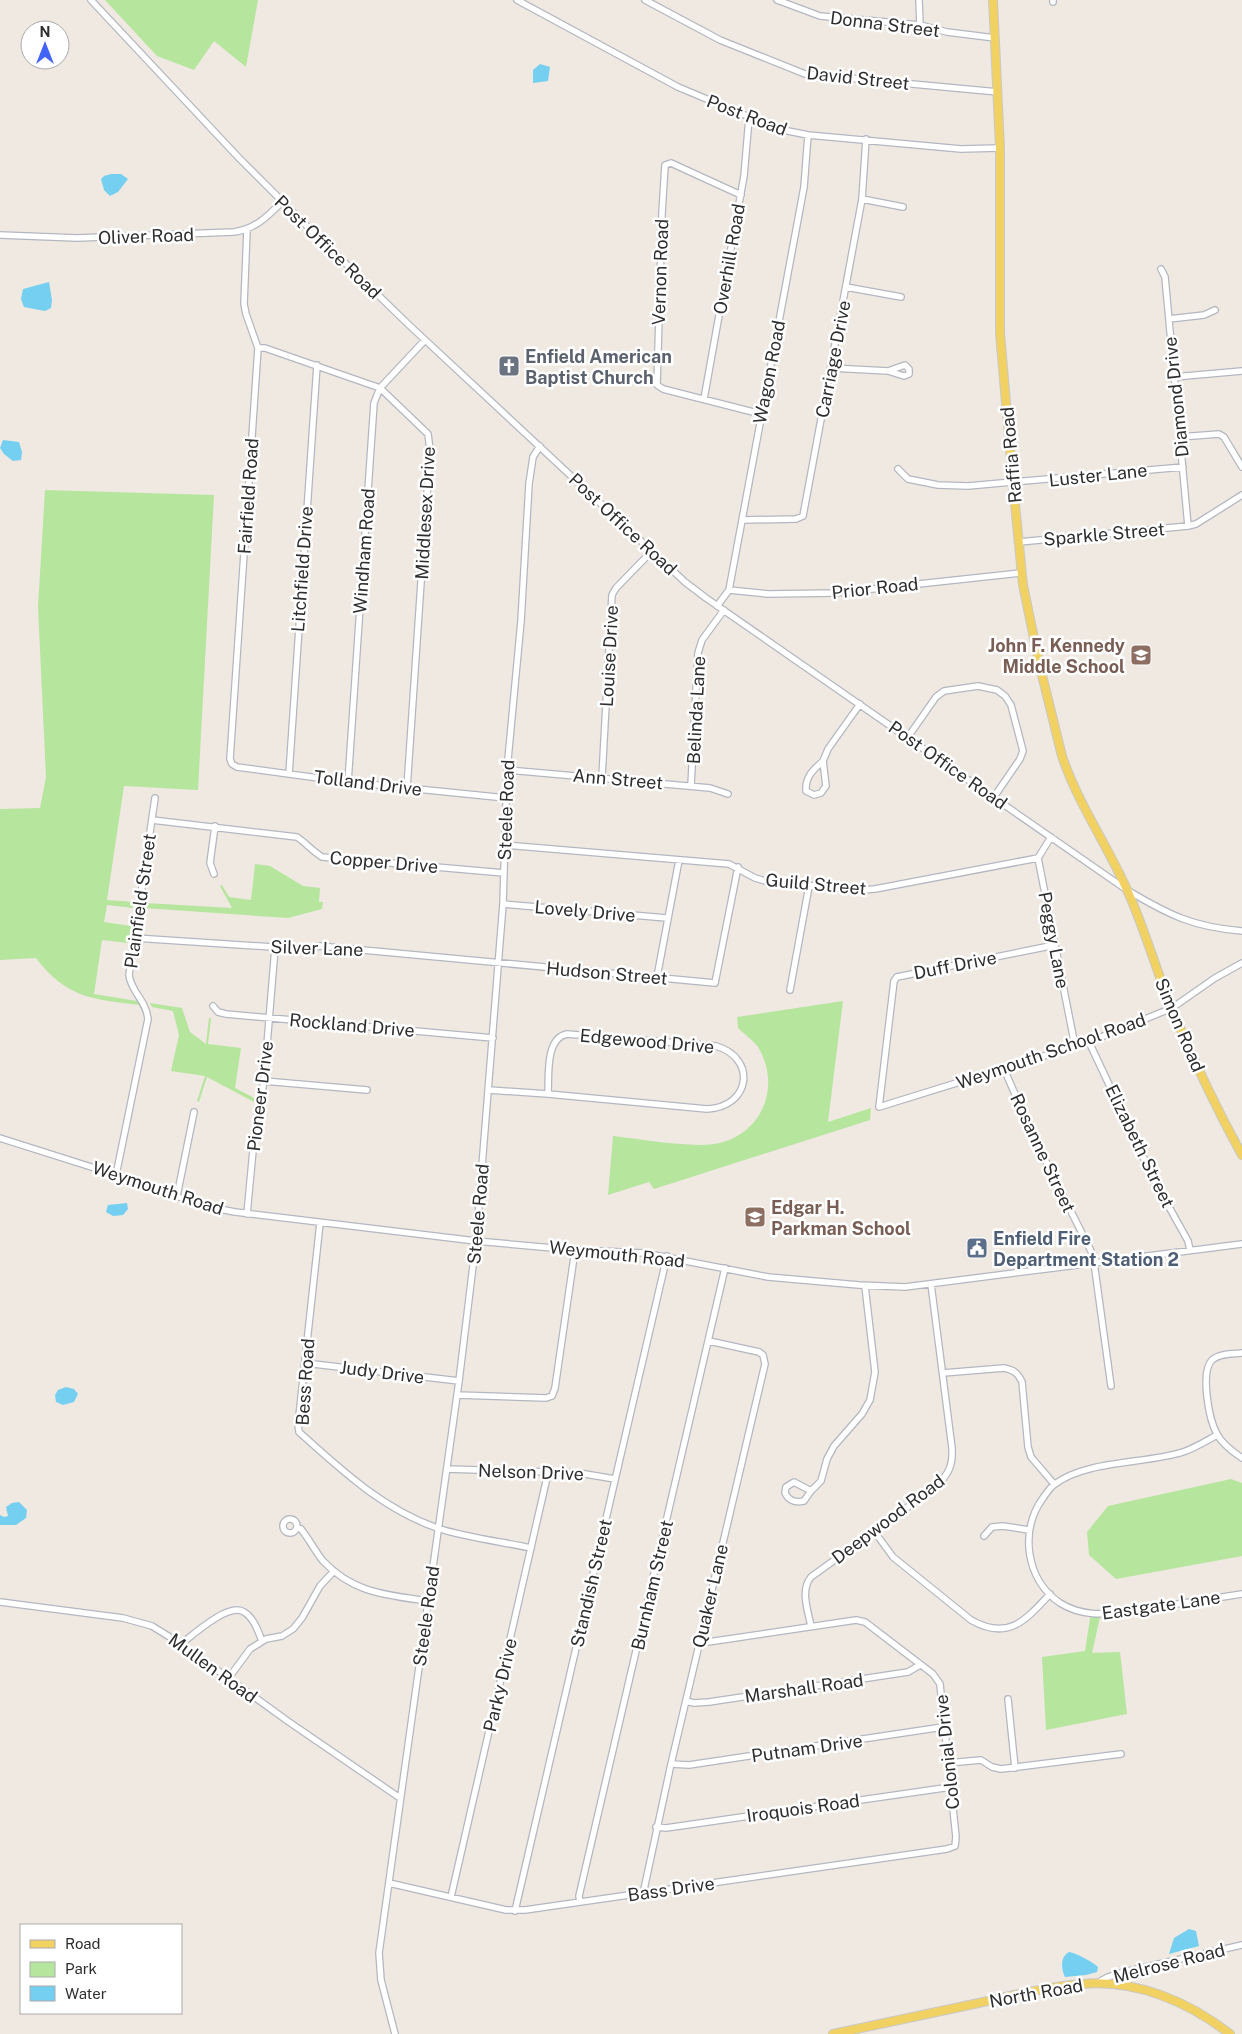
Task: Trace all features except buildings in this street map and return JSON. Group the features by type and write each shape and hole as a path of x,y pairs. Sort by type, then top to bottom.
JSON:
{"main road":[{"name":"Raffia Road","path":"993,0 1000,148 1000,333 1021,572 1040,667 1064,763 1127,890"},
{"name":"Simon Road","path":"1127,890 1172,1008 1207,1087 1242,1156"},
{"name":"North Road","path":"833,2034 1044,1989 1097,1983 1134,1988 1173,1999 1207,2017 1230,2034"}],"street":[{"name":"Post Office Road","path":"91,0 282,202 425,340 685,582 1127,890 1162,911 1181,919 1210,927 1242,931"},
{"name":"Post Road","path":"517,0 678,88 778,129 808,135 961,149 1000,148"},
{"name":"David Street","path":"645,0 720,40 804,74 998,92"},
{"name":"Donna Street","path":"777,0 820,16 920,25 947,32 995,38"},
{"path":"919,0 920,25"},
{"name":"Overhill Road","path":"704,399 741,195 749,118"},
{"name":"Wagon Road","path":"717,606 729,590 802,195 808,135"},
{"name":"Carriage Drive","path":"742,520 796,519 803,516 862,199 866,139"},
{"name":"Vernon Road","path":"741,195 672,163 665,165 658,385 663,389 761,414"},
{"path":"862,199 903,207"},
{"name":"Oliver Road","path":"0,235 77,238 222,233 247,230 264,220 282,202"},
{"name":"Fairfield Road","path":"232,764 230,760 233,702 258,348 244,304 247,230"},
{"name":"Diamond Drive","path":"1161,269 1165,277 1188,526"},
{"path":"846,287 901,297"},
{"path":"1169,319 1204,315 1215,310"},
{"name":"Windham Road","path":"348,782 374,403 380,388 425,340"},
{"name":"Middlesex Drive","path":"258,348 265,348 317,365 380,388 428,434 430,440 407,788"},
{"name":"Litchfield Drive","path":"289,774 317,365"},
{"path":"830,368 888,371"},
{"path":"1174,377 1242,372"},
{"path":"1180,437 1219,434 1224,437 1242,467"},
{"name":"Steele Road","path":"395,2034 381,1980 379,1953 459,1381 476,1241 499,964 503,904 507,770 521,621 531,467 533,457 540,446"},
{"name":"Luster Lane","path":"898,470 908,479 968,486 1013,484 1183,467"},
{"path":"1188,526 1196,524 1242,495"},
{"name":"Sparkle Street","path":"1019,542 1188,526"},
{"name":"Louise Drive","path":"602,777 612,595 616,588 652,551"},
{"name":"Prior Road","path":"729,590 768,594 835,593 1021,572"},
{"name":"Belinda Lane","path":"691,786 698,652 702,640 724,610"},
{"path":"908,737 936,697 944,691 978,686 997,690 1005,696 1011,705 1023,751 1020,759 994,798"},
{"path":"823,761 826,786 821,794 814,795 806,791 806,781 813,770 823,761 828,748 860,704"},
{"name":"Tolland Drive","path":"232,764 237,767 348,782 506,798"},
{"name":"Ann Street","path":"507,770 710,788 728,794"},
{"name":"Plainfield Street","path":"116,1175 148,1019 144,1003 130,982 134,938 155,798"},
{"name":"Copper Drive","path":"152,820 297,837 313,852 322,857 504,873"},
{"path":"214,874 210,863 215,826"},
{"path":"1038,858 1052,837"},
{"name":"Guild Street","path":"505,845 729,864 738,867 755,878 769,882 862,890 1038,858"},
{"name":"Peggy Lane","path":"1038,858 1075,1046"},
{"path":"657,977 679,860"},
{"name":"Hudson Street","path":"499,964 715,982 738,867"},
{"path":"790,990 809,886"},
{"name":"Lovely Drive","path":"503,904 667,918"},
{"name":"Silver Lane","path":"134,938 276,948 303,949 320,946 495,961 499,964"},
{"name":"Duff Drive","path":"879,1108 894,981 897,976 1055,945"},
{"name":"Pioneer Drive","path":"248,1214 255,1129 264,1081 276,948"},
{"name":"Weymouth School Road","path":"879,1108 1089,1042 1172,1008 1215,978 1242,963"},
{"name":"Rockland Drive","path":"213,1006 218,1012 269,1018 493,1038"},
{"name":"Edgewood Drive","path":"489,1090 716,1109 730,1104 739,1094 742,1087 743,1073 737,1057 728,1049 716,1046 567,1034 557,1039 552,1048 548,1094"},
{"name":"Elizabeth Street","path":"1089,1042 1151,1173 1188,1242 1190,1250"},
{"name":"Rosanne Street","path":"1004,1069 1095,1263 1111,1386"},
{"path":"264,1081 367,1090"},
{"path":"177,1196 194,1112"},
{"name":"Weymouth Road","path":"0,1138 216,1209 476,1241 575,1250 624,1251 667,1256 768,1277 865,1286 905,1287 1242,1244"},
{"name":"Bess Road","path":"320,1223 298,1425 299,1432 362,1488 400,1511 438,1528"},
{"path":"457,1395 546,1398 552,1396 555,1388 575,1250"},
{"name":"Standish Street","path":"516,1911 667,1256"},
{"name":"Burnham Street","path":"580,1902 579,1896 725,1268"},
{"name":"Deepwood Road","path":"811,1626 806,1600 807,1582 811,1577 938,1485 951,1467 952,1448 931,1284"},
{"path":"811,1491 821,1481 827,1459 834,1446 862,1414 870,1400 874,1372 865,1286"},
{"name":"Quaker Lane","path":"643,1894 656,1827 765,1364 763,1355 759,1352 708,1341"},
{"path":"1242,1353 1214,1358 1208,1366 1209,1410 1217,1435 1242,1458"},
{"name":"Judy Drive","path":"305,1363 459,1381"},
{"path":"943,1373 1004,1368 1018,1374 1022,1382 1028,1447 1031,1457 1054,1484"},
{"name":"Eastgate Lane","path":"1217,1435 1185,1452 1080,1471 1054,1484 1038,1505 1029,1530 1030,1559 1034,1572 1050,1594 1076,1610 1091,1614 1107,1615 1242,1594"},
{"name":"Nelson Drive","path":"447,1469 586,1474 615,1479"},
{"name":"Parky Drive","path":"451,1897 548,1473"},
{"path":"984,1536 992,1527 1003,1526 1029,1530"},
{"path":"297,1528 321,1559 334,1571 356,1586 365,1590 428,1601"},
{"path":"438,1528 531,1548"},
{"path":"874,1531 893,1557 971,1620 983,1627 999,1630 1015,1626 1028,1618 1050,1594"},
{"path":"228,1679 250,1649 262,1641 288,1634 293,1630 320,1586 334,1571"},
{"name":"Mullen Road","path":"0,1602 132,1620 152,1626 182,1644 228,1679 400,1798"},
{"path":"182,1644 222,1614 236,1609 243,1611 253,1621 262,1641"},
{"name":"Colonial Drive","path":"699,1641 708,1642 856,1620 865,1622 933,1674 940,1684 956,1837 955,1846"},
{"name":"Marshall Road","path":"686,1701 694,1703 708,1702 908,1672 920,1665"},
{"path":"1008,1699 1015,1768"},
{"name":"Putnam Drive","path":"671,1764 688,1765 943,1727"},
{"path":"948,1763 980,1760 997,1768 1015,1768 1121,1754"},
{"name":"Iroquois Road","path":"656,1827 666,1828 951,1787"},
{"name":"Bass Drive","path":"389,1883 516,1911 947,1849 955,1846"},
{"name":"Melrose Road","path":"1097,1983 1120,1973 1242,1945"}],"green space":[{"path":"105,0 258,0 246,67 214,41 194,70 157,56"},
{"path":"45,490 214,495 198,790 124,786 107,900 134,902 133,908 107,905 104,922 131,926 128,943 102,940 94,994 137,1001 140,1005 82,995 59,982 47,972 36,958 0,960 0,809 40,808 46,777 38,607"},
{"path":"255,864 270,866 303,886 320,888 319,902 323,902 322,909 288,918 144,908 145,903 232,908 220,886 222,885 229,897 251,900"},
{"path":"843,1001 828,1122 871,1108 870,1120 654,1189 649,1182 608,1195 613,1136 667,1143 710,1145 735,1137 748,1129 757,1118 764,1105 768,1091 768,1076 765,1061 758,1047 738,1028 737,1017"},
{"path":"150,1003 182,1008 190,1032 206,1044 209,1018 211,1018 208,1044 241,1048 235,1088 256,1099 256,1103 207,1077 199,1102 197,1101 205,1076 171,1071 179,1035 173,1011 152,1007"},
{"path":"1231,1479 1242,1483 1242,1556 1116,1579 1089,1555 1087,1532 1108,1506"},
{"path":"1091,1612 1101,1613 1092,1653 1120,1652 1127,1714 1046,1730 1042,1657 1085,1651"}],"water":[{"path":"540,64 550,67 548,81 533,83 533,70"},
{"path":"111,174 121,174 128,179 118,192 110,196 104,190 101,179"},
{"path":"49,282 52,300 51,308 45,311 24,307 21,299 23,289"},
{"path":"3,440 19,442 22,452 21,460 13,461 4,454 0,448"},
{"path":"127,1203 128,1209 123,1215 113,1216 106,1212 108,1205"},
{"path":"66,1387 74,1389 78,1394 74,1402 63,1405 56,1402 55,1395 58,1390"},
{"path":"19,1502 27,1510 26,1518 16,1525 0,1525 0,1515 8,1516 6,1507 12,1503"},
{"path":"1189,1929 1196,1931 1199,1946 1169,1954 1174,1938"},
{"path":"1069,1952 1096,1965 1098,1967 1097,1972 1065,1977 1062,1963 1064,1957"}],"place":[{"name":"Enfield American Baptist Church","path":"509,366"},
{"name":"John F. Kennedy Middle School","path":"1141,655"},
{"name":"Edgar H. Parkman School","path":"755,1217"},
{"name":"Enfield Fire Department Station 2","path":"977,1248"}]}
